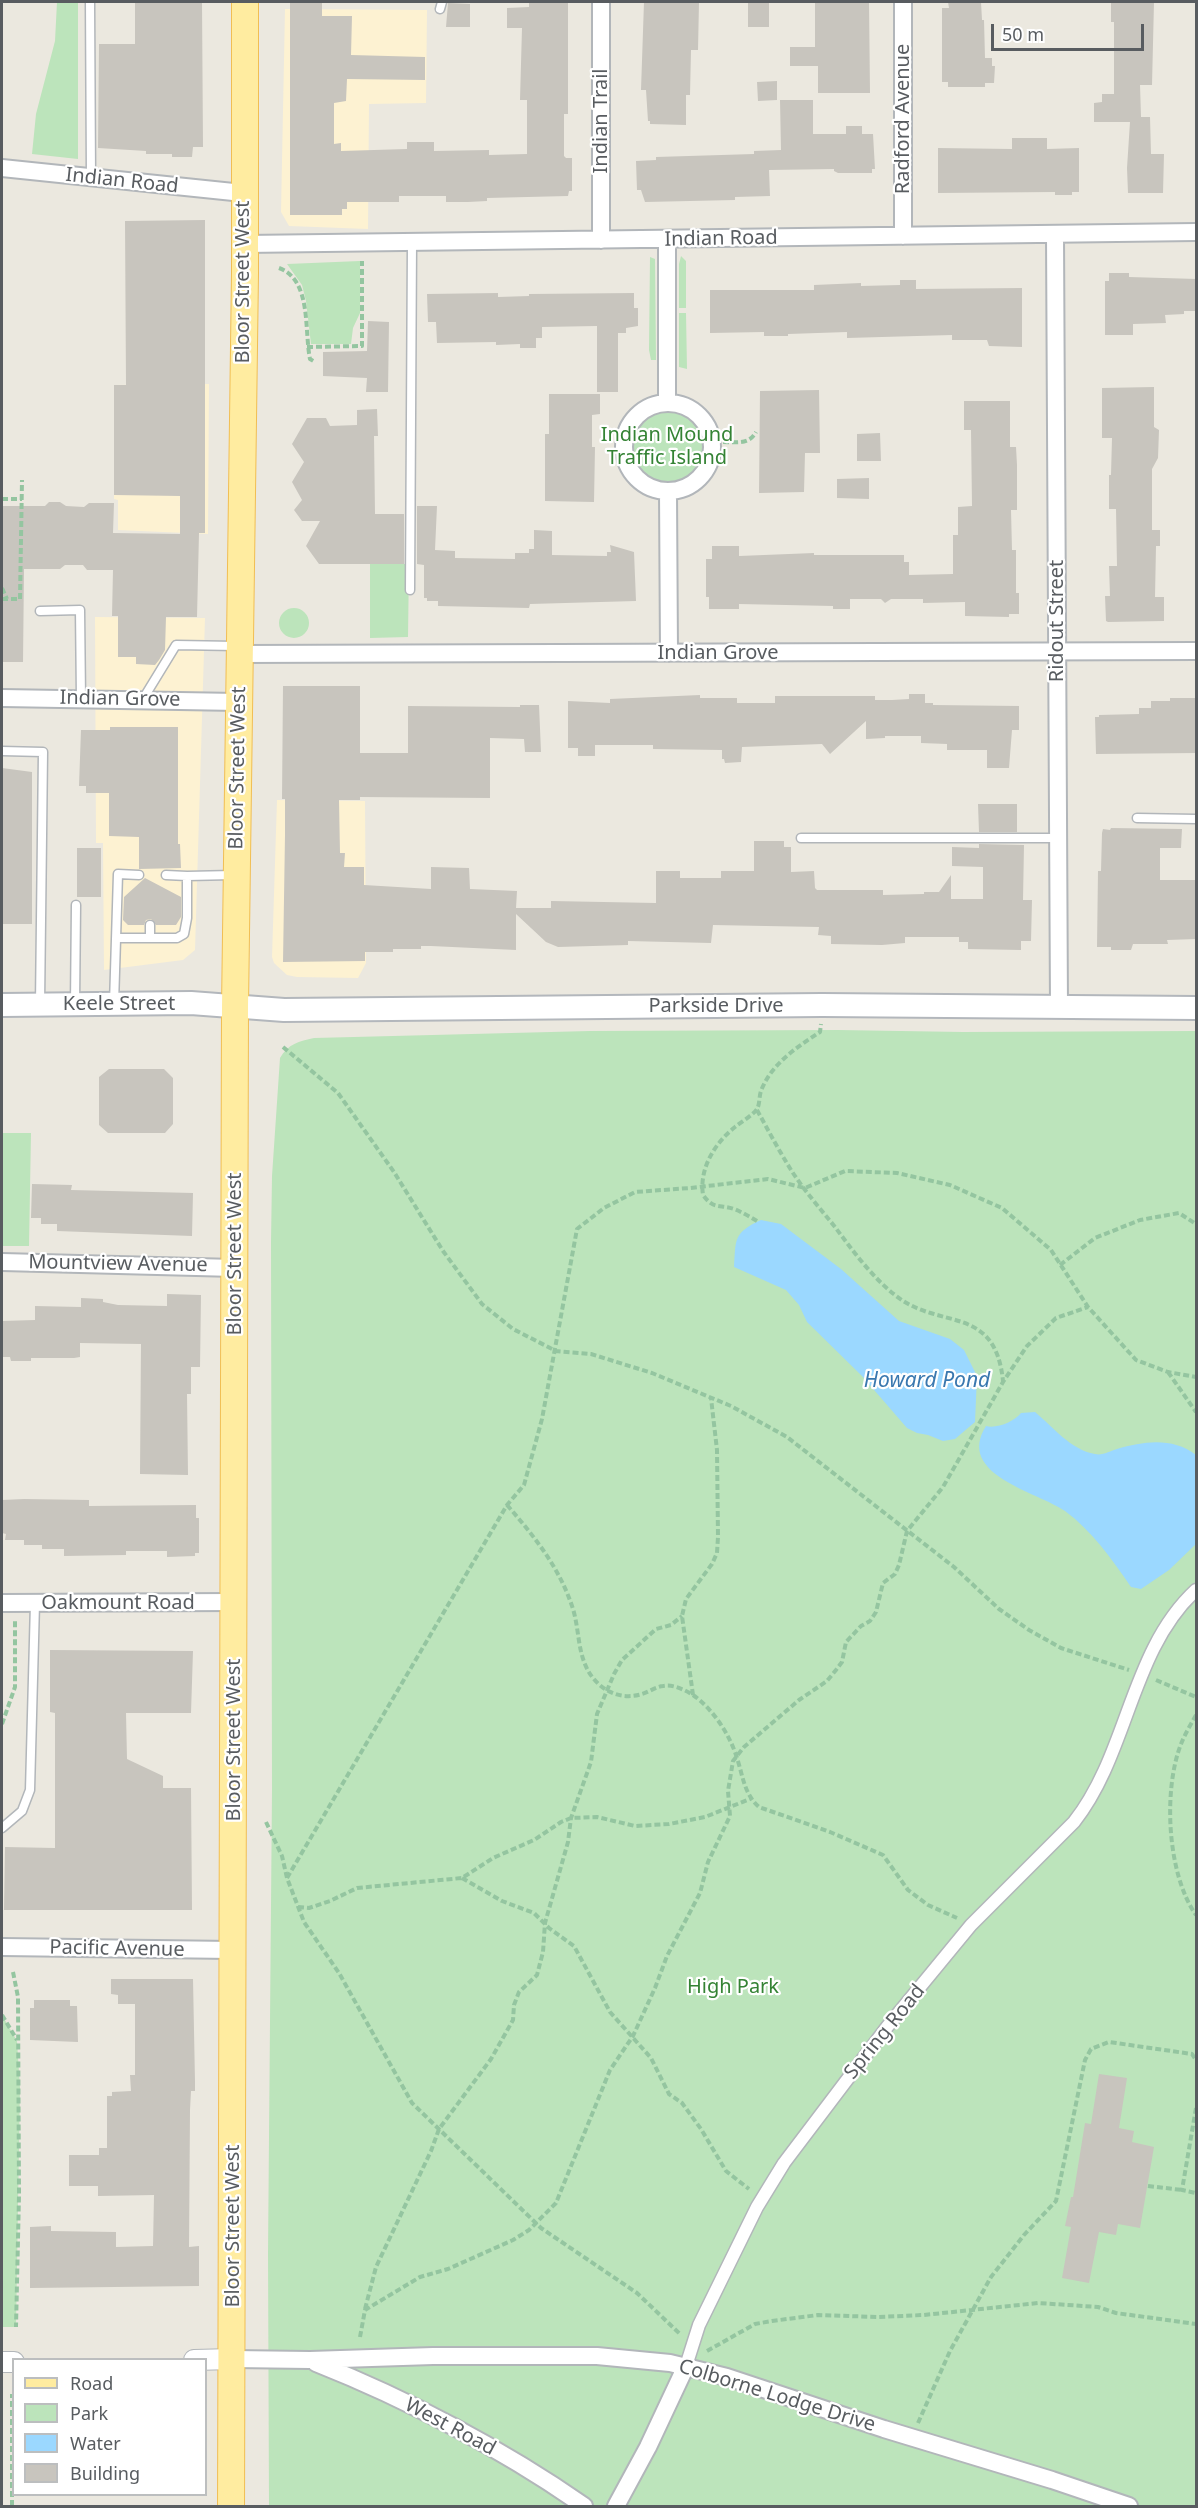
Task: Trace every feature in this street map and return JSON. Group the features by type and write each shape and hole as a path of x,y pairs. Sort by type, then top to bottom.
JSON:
{"main road":[{"name":"Bloor Street West","path":"231,2506 235,1007 245,244 243,193 245,2"},
{"name":"Keele Street","path":"2,1005 191,1003 235,1007"},
{"name":"Parkside Drive","path":"235,1007 284,1010 822,1005 1197,1008"}],"street":[{"name":"Indian Trail","path":"601,2 601,240"},
{"name":"Radford Avenue","path":"903,2 903,236"},
{"name":"Indian Road","path":"2,168 243,193"},
{"name":"Indian Road","path":"245,244 1197,232"},
{"name":"Ridout Street","path":"1055,235 1059,1008"},
{"path":"667,239 667,403"},
{"path":"667,403 681,404 703,420 710,432 712,446 711,460 705,472 695,483 683,489 668,492 655,490 643,484 633,475 626,462 624,449 626,435 632,422 641,412 653,405 667,403"},
{"path":"668,492 669,653"},
{"name":"Indian Grove","path":"240,650 669,653 1197,651"},
{"name":"Indian Grove","path":"2,698 238,702"},
{"name":"Mountview Avenue","path":"2,1262 235,1268"},
{"name":"Spring Road","path":"616,2506 648,2447 686,2366 699,2325 763,2197 784,2163 825,2107 971,1925 1074,1822 1087,1805 1100,1782 1149,1655 1162,1630 1179,1606 1197,1590"},
{"name":"Oakmount Road","path":"8,1603 234,1602"},
{"name":"Pacific Avenue","path":"2,1947 232,1950"},
{"name":"Colborne Lodge Drive","path":"233,2359 597,2356 686,2366 1129,2506"},
{"path":"207,2360 233,2359"},
{"name":"West Road","path":"310,2360 374,2387 460,2432 528,2469 584,2506"}],"lane":[{"path":"90,2 91,177"},
{"path":"410,590 412,243"},
{"path":"40,610 80,610 81,699"},
{"path":"143,699 176,645 240,650"},
{"path":"2,751 43,752 40,1004"},
{"path":"1137,818 1197,819"},
{"path":"801,838 1059,838"},
{"path":"114,1004 117,874 139,874"},
{"path":"166,875 236,874"},
{"path":"116,938 177,938 184,934 187,918 187,876"},
{"path":"75,1004 76,906"},
{"path":"150,925 150,938"},
{"path":"2,1828 21,1811 30,1790 35,1603"}],"path":[{"path":"308,347 362,346 362,258"},
{"path":"279,268 288,271 299,286 303,299 310,358 315,362"},
{"path":"723,442 743,442 754,437 756,432"},
{"path":"2,599 20,599 22,480"},
{"path":"2,499 22,499"},
{"path":"2,588 7,599"},
{"path":"822,1005 820,1032 796,1047 775,1067 761,1090 757,1110 789,1167 849,1246 896,1296 917,1310 971,1325 987,1337 1001,1360 1003,1382"},
{"path":"283,1047 338,1093 394,1172 443,1251 482,1304 513,1329 556,1351 591,1354 652,1373 711,1398 788,1437 954,1568 999,1609 1029,1630 1061,1648 1143,1675 1197,1697"},
{"path":"757,1110 725,1134 704,1170 702,1187 703,1195 715,1207 732,1209 757,1221"},
{"path":"287,1878 507,1505 524,1485 542,1419 577,1229 604,1208 635,1192 768,1179 805,1188 845,1171 897,1173 950,1185 1002,1208 1051,1250 1088,1307 1136,1360 1168,1371 1197,1377"},
{"path":"1060,1265 1095,1238 1140,1220 1179,1213 1197,1224"},
{"path":"365,2310 420,2277 448,2269 513,2240 556,2203 610,2070 633,2036 668,1956 700,1893 708,1862 730,1816 729,1774 733,1761 744,1747 799,1700 827,1681 843,1662 846,1642 861,1626 870,1621 876,1612 883,1584 895,1574 908,1532 944,1487 1003,1382 1028,1346 1056,1318 1088,1307"},
{"path":"1168,1371 1197,1412"},
{"path":"693,1695 682,1616 686,1599 712,1564 717,1553 718,1461 711,1398"},
{"path":"507,1505 545,1551 573,1609 584,1663 592,1678 606,1691 636,1696 663,1686 671,1686 693,1695 712,1713 723,1728 737,1756 750,1799 759,1807 830,1832 883,1855 908,1890 928,1905 971,1925"},
{"path":"2,1724 15,1687 8,1603"},
{"path":"360,2337 376,2267 431,2151 439,2129 491,2059 513,2020 514,2005 519,1992 537,1975 543,1952 545,1923 568,1842 571,1818 591,1762 597,1713 606,1691 622,1660 639,1644 650,1638 656,1629 671,1625 682,1616"},
{"path":"1197,1715 1181,1743 1175,1765 1169,1817 1175,1857 1187,1902 1197,1915"},
{"path":"298,1907 309,1908 357,1888 413,1881 452,1881 462,1878 493,1858 534,1840 571,1818 597,1817 635,1826 669,1824 692,1821 729,1809 743,1800 750,1799"},
{"path":"266,1822 282,1856 287,1878 304,1922 339,1973 412,2103 536,2222 638,2293 683,2338"},
{"path":"462,1878 502,1901 534,1913 574,1946 610,2012 651,2058 669,2094 682,2103 726,2171 763,2197"},
{"path":"13,1972 18,1997 19,2195 16,2327"},
{"path":"2,2015 17,2041"},
{"path":"912,2437 950,2351 991,2277 1024,2235 1056,2201 1085,2060 1091,2049 1109,2042 1192,2054 1197,2060"},
{"path":"1182,2190 1197,2108"},
{"path":"1148,2186 1197,2193"},
{"path":"707,2351 755,2324 818,2315 877,2318 1038,2303 1063,2303 1197,2324"},
{"path":"12,2394 12,2506"}],"shaded area":[{"path":"285,9 427,10 426,103 369,104 368,229 289,226 281,212"},
{"path":"209,384 208,534 118,530 118,500 114,499 114,385"},
{"path":"95,617 205,618 195,950 183,960 104,970 103,843 96,843"},
{"path":"277,800 365,801 366,963 358,978 297,977 287,975 274,963 272,957"}],"green space":[{"path":"57,2 78,2 78,159 32,154 36,114 55,41"},
{"path":"681,256 686,261 686,308 679,308"},
{"path":"650,257 655,259 656,360 651,360 649,350"},
{"path":"360,261 360,313 353,328 351,344 311,344 302,285 287,264"},
{"path":"679,313 686,313 687,369 679,367"},
{"name":"Indian Mound Traffic Island","path":"668,412 687,418 697,428 703,447 697,466 687,476 668,482 649,476 639,466 633,447 639,428 649,418"},
{"path":"370,564 409,564 408,637 370,638"},
{"path":"294,608 305,612 309,623 305,634 294,638 283,634 279,623 283,612"},
{"name":"High Park","path":"590,1031 1196,1031 1196,2506 269,2506 268,2253 272,1790 271,1242 272,1176 280,1058 294,1044 314,1038"},
{"path":"2,1133 31,1133 29,1246 2,1246"},
{"path":"2,2015 17,2041 20,2088 16,2327 2,2327"}],"water":[{"name":"Howard Pond","path":"761,1220 781,1224 841,1269 899,1321 950,1339 964,1350 977,1376 975,1422 955,1439 943,1441 907,1428 862,1376 807,1322 799,1305 786,1290 734,1267 738,1238 745,1229"},
{"path":"1035,1412 1070,1443 1086,1452 1103,1454 1138,1444 1158,1442 1178,1445 1196,1455 1196,1544 1169,1570 1141,1589 1131,1587 1101,1546 1075,1519 1053,1504 1004,1480 990,1469 981,1457 979,1443 986,1426 1005,1424 1021,1413"}],"building":[{"path":"135,2 202,2 203,147 193,147 192,157 172,157 172,154 146,154 146,151 98,148 99,44 135,44"},
{"path":"290,2 322,2 322,16 352,16 351,55 425,57 425,80 347,79 346,101 334,103 334,144 341,143 341,151 407,149 407,142 434,142 434,151 489,150 489,155 527,154 527,100 520,100 522,28 507,28 507,8 529,7 529,2 568,2 568,114 564,114 564,156 572,158 572,191 569,191 568,196 487,198 487,201 468,202 446,202 446,196 399,196 399,202 347,202 347,209 342,209 342,215 290,215"},
{"path":"644,2 699,2 698,50 691,50 690,95 686,95 686,125 650,124 648,121 646,90 641,90"},
{"path":"748,2 769,2 769,27 748,27"},
{"path":"815,2 869,2 870,93 818,93 818,66 790,66 790,47 815,47"},
{"path":"948,2 981,2 985,58 992,58 992,66 995,66 994,83 985,83 985,87 948,87 948,82 942,82 942,8 949,8"},
{"path":"1111,2 1154,2 1152,85 1140,85 1141,117 1150,117 1151,154 1164,154 1163,193 1128,193 1130,122 1094,122 1094,103 1102,102 1102,94 1114,94 1114,22 1111,22"},
{"path":"448,3 470,4 470,27 446,27"},
{"path":"777,81 777,100 758,101 757,82"},
{"path":"780,100 813,100 813,134 846,134 846,126 862,126 862,134 873,134 875,169 872,169 872,173 838,173 834,169 769,170 770,196 735,197 735,200 645,202 641,190 637,190 636,161 656,160 656,157 754,154 754,151 781,150"},
{"path":"1012,138 1047,138 1047,149 1079,148 1079,192 1072,192 1072,195 1055,195 1055,192 938,193 938,148 1012,149"},
{"path":"205,220 205,533 199,533 197,617 166,617 165,650 159,660 155,665 136,664 136,657 118,657 118,616 112,616 113,570 87,570 83,565 65,565 60,569 24,569 23,662 2,662 2,506 45,506 49,502 60,502 66,506 84,507 89,503 114,503 113,533 180,534 180,496 114,495 114,385 126,385 125,221"},
{"path":"1109,273 1129,273 1129,277 1197,279 1197,311 1165,315 1166,323 1133,324 1133,335 1105,335 1105,281 1109,281"},
{"path":"900,280 916,280 916,289 1022,288 1022,347 989,346 987,340 952,340 952,335 847,338 847,332 788,334 788,336 764,336 764,332 710,333 710,290 814,290 814,285 861,283 861,286 900,285"},
{"path":"498,293 498,297 529,296 529,294 634,293 634,308 638,308 638,326 626,328 626,333 618,333 618,392 597,392 597,326 542,327 542,338 536,338 536,348 520,348 520,344 496,345 496,342 437,343 436,322 428,322 427,294"},
{"path":"368,321 389,322 388,392 366,392 367,378 323,376 323,352 367,351"},
{"path":"1154,387 1154,427 1159,430 1158,458 1152,469 1152,530 1160,530 1160,546 1156,546 1155,597 1164,597 1164,621 1108,622 1106,621 1105,596 1110,596 1109,566 1117,566 1116,509 1109,509 1112,438 1102,438 1102,388"},
{"path":"819,390 820,453 805,453 804,492 759,493 760,391"},
{"path":"549,394 600,394 600,414 592,415 592,447 595,447 594,502 545,501 545,434 549,434"},
{"path":"964,401 1010,401 1010,447 1016,447 1017,465 1017,510 1011,510 1012,550 1016,550 1016,593 1019,593 1019,614 1009,614 1009,617 965,616 965,602 923,603 923,599 891,599 885,603 881,599 850,599 850,609 833,609 833,606 739,604 739,609 709,609 709,597 706,597 706,559 712,559 712,546 739,546 739,556 814,553 814,555 904,555 904,562 909,562 909,575 953,574 953,535 958,535 958,507 972,506 971,430 964,430"},
{"path":"377,409 378,436 374,436 375,514 404,514 404,564 319,564 306,546 320,521 302,521 294,510 302,500 292,482 304,462 292,444 307,418 326,418 330,426 357,425 357,410"},
{"path":"880,433 881,461 857,461 857,434"},
{"path":"869,478 869,499 837,498 837,479"},
{"path":"417,506 437,506 435,550 455,551 455,558 515,559 515,553 529,553 529,549 534,549 534,530 552,531 552,555 607,556 607,552 611,552 610,545 634,552 636,601 530,604 529,608 438,606 438,601 427,601 427,598 424,598 424,565 417,564"},
{"path":"283,686 360,686 360,753 408,753 408,706 520,707 520,705 539,705 541,752 525,752 524,739 490,738 490,798 360,797 360,800 339,800 340,853 345,853 344,867 364,867 364,885 431,889 431,867 469,868 470,889 517,891 516,908 551,908 551,901 656,903 656,871 680,871 680,878 721,878 721,871 754,871 754,841 784,841 784,847 791,847 791,872 814,871 817,890 883,890 883,895 924,894 924,892 939,892 951,875 951,899 983,899 983,867 952,866 952,847 979,848 979,844 1024,845 1023,900 1032,900 1031,941 1021,941 1021,950 968,949 968,942 959,942 959,937 905,937 905,943 882,945 831,944 831,936 818,935 819,927 713,925 711,943 628,941 628,945 558,947 546,942 516,914 516,950 421,946 421,949 393,949 393,952 365,952 365,961 283,962 285,799 282,799"},
{"path":"909,694 925,694 925,703 933,703 933,705 1019,706 1019,730 1012,730 1009,768 987,768 987,750 947,750 947,744 921,743 921,736 885,736 885,738 866,739 866,721 830,754 822,744 742,747 741,762 725,763 722,759 722,750 653,749 653,745 595,745 595,756 578,756 578,748 568,748 568,701 610,703 610,699 700,695 700,698 737,698 737,703 775,703 775,696 875,696 875,700 892,700 909,699"},
{"path":"1170,698 1197,698 1197,753 1096,754 1095,717 1139,714 1139,708 1151,708 1151,701 1170,701"},
{"path":"110,727 178,727 178,844 180,844 181,868 139,869 139,837 109,836 109,793 86,793 86,786 79,786 81,730 110,730"},
{"path":"2,768 32,772 32,924 2,924"},
{"path":"978,804 1017,804 1017,832 979,832"},
{"path":"1111,828 1182,829 1181,848 1160,848 1160,880 1197,880 1197,939 1167,940 1168,944 1133,944 1131,950 1097,947 1098,871 1101,871 1102,833 1103,829 1110,830"},
{"path":"77,848 101,848 101,897 77,897"},
{"path":"145,878 181,897 181,917 176,925 156,925 151,919 146,920 144,925 128,925 123,920 124,897"},
{"path":"109,1069 164,1069 173,1078 173,1124 165,1133 108,1133 99,1125 99,1077"},
{"path":"32,1184 72,1185 71,1190 193,1193 192,1236 57,1231 57,1224 41,1224 41,1218 31,1218"},
{"path":"167,1294 201,1295 200,1367 191,1367 191,1394 187,1394 188,1475 140,1474 141,1344 80,1343 80,1357 74,1358 31,1358 31,1361 11,1361 10,1357 2,1357 2,1321 35,1320 35,1306 81,1307 81,1298 103,1299 103,1302 118,1305 167,1306"},
{"path":"2,1500 89,1500 89,1506 196,1505 196,1518 199,1518 199,1553 195,1553 195,1556 167,1557 167,1551 126,1551 126,1555 64,1556 64,1549 42,1549 42,1545 24,1545 24,1540 5,1540 6,1534 2,1533"},
{"path":"50,1650 193,1651 191,1713 126,1713 127,1759 163,1776 163,1788 191,1788 192,1910 4,1910 5,1847 55,1848 55,1713 50,1712"},
{"path":"111,1979 193,1979 195,2091 191,2091 190,2110 189,2247 199,2246 199,2286 30,2288 30,2227 51,2226 51,2231 116,2232 116,2247 153,2246 154,2195 98,2196 98,2186 69,2186 69,2155 99,2155 99,2148 107,2148 107,2096 112,2096 112,2092 131,2091 130,2075 135,2075 135,2004 118,2004 118,1995 111,1994"},
{"path":"34,2000 70,2000 70,2006 77,2006 78,2042 30,2040 30,2008 34,2008"},
{"path":"1099,2074 1127,2078 1119,2128 1134,2131 1132,2142 1154,2147 1140,2228 1118,2224 1116,2235 1099,2232 1089,2283 1062,2278 1071,2227 1065,2226 1071,2197 1073,2197 1085,2123 1091,2124"}]}
